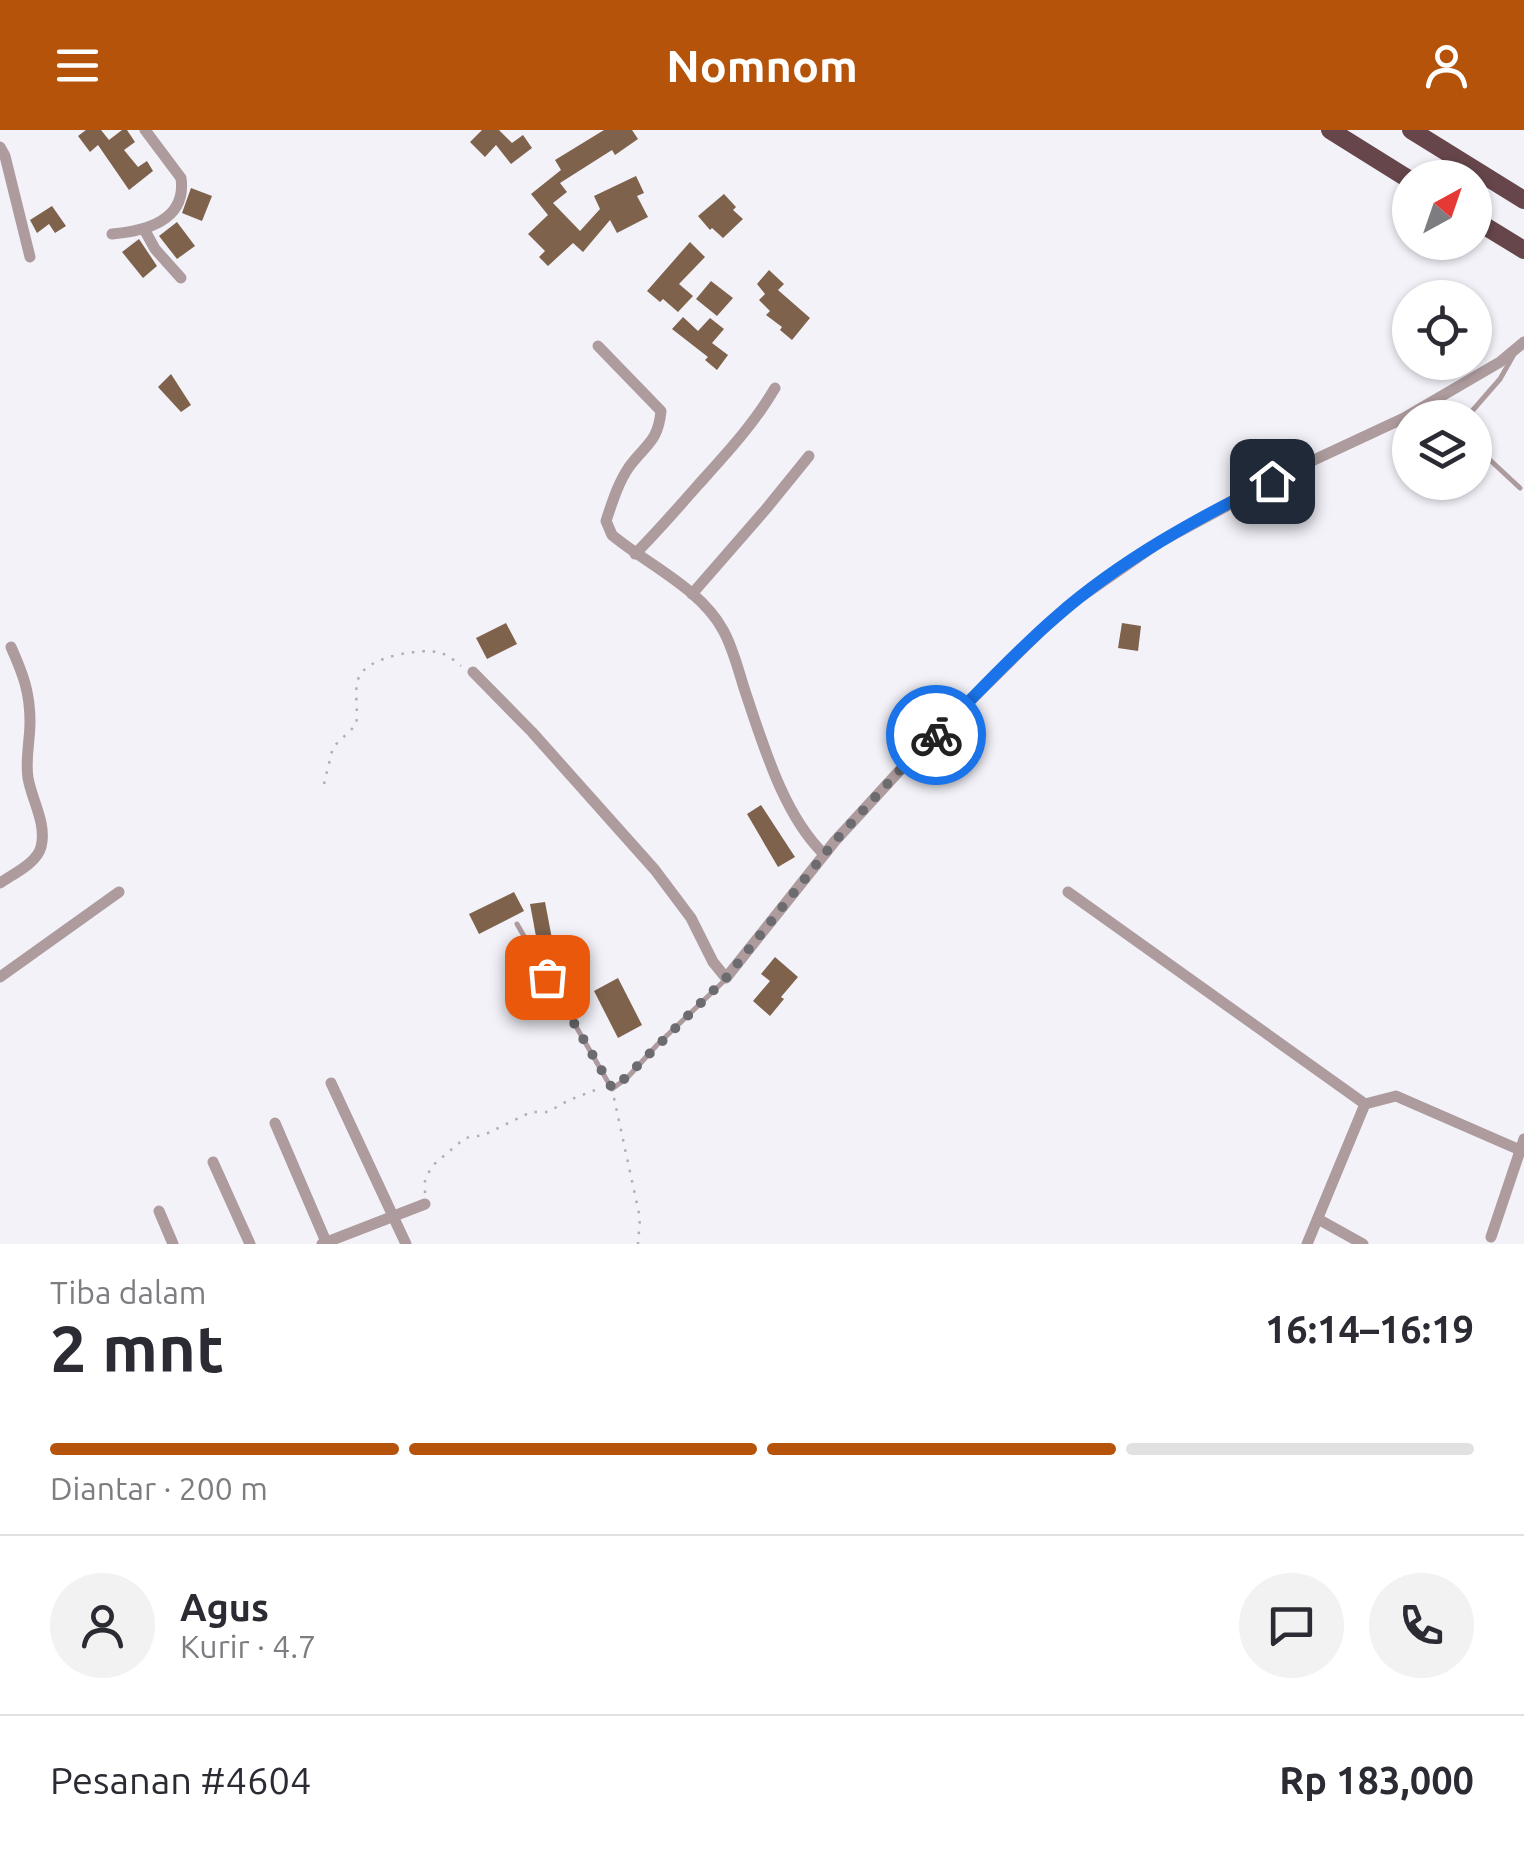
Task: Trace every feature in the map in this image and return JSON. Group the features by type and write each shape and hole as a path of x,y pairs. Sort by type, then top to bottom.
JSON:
{"highway":[{"path":"1330,130 1392,169"},
{"path":"1411,130 1524,200"},
{"path":"1492,230 1524,250"}],"street":[{"path":"112,234 154,226 176,207 181,178 146,130"},
{"path":"0,148 6,156 30,257"},
{"path":"144,229 155,249 181,278"},
{"path":"473,672 532,732 654,870 691,918 713,962 726,978 824,854 902,768 1007,663 1098,583 1160,542 1301,466 1378,432 1500,362 1520,345"},
{"path":"598,346 661,411 659,431 628,470 616,493 606,521 612,535 692,594 724,631 785,796 803,830 824,854"},
{"path":"635,554 728,453 775,388"},
{"path":"692,594 809,456"},
{"path":"0,883 36,857 42,830 26,766 30,722 27,684 11,646"},
{"path":"0,976 119,892"},
{"path":"1068,892 1365,1104 1396,1096 1522,1145 1491,1237"},
{"path":"331,1083 406,1244"},
{"path":"1307,1244 1365,1104"},
{"path":"275,1123 325,1243 426,1204"},
{"path":"213,1162 250,1244"},
{"path":"159,1210 173,1244"},
{"path":"1318,1219 1364,1244"}],"lane":[{"path":"1482,400 1509,367 1520,345"},
{"path":"1492,462 1520,488"},
{"path":"517,924 612,1088 627,1078 726,978"}],"path":[{"path":"324,784 333,747 356,725 357,682 365,668 384,658 428,651 443,654 473,672"},
{"path":"426,1204 425,1180 432,1166 466,1138 484,1135 531,1112 548,1112 598,1089 612,1088 640,1218 638,1244"}],"building":[{"path":"86,130 101,130 109,140 127,130 135,142 124,150 138,167 147,161 153,171 129,190 98,145 90,152 78,136"},
{"path":"482,130 499,130 512,143 523,135 532,148 511,164 496,145 485,157 470,142"},
{"path":"604,130 632,130 638,139 615,155 612,150 560,183 567,192 553,203 580,231 600,209 594,196 636,176 644,193 637,196 648,217 617,233 610,220 583,252 573,243 548,266 539,257 545,251 528,234 548,215 531,194 561,170 555,160"},
{"path":"191,188 212,196 202,221 182,213"},
{"path":"724,194 743,219 723,238 698,216"},
{"path":"52,206 66,226 55,233 49,224 37,233 30,220"},
{"path":"177,222 195,246 177,259 159,236"},
{"path":"139,239 157,266 143,278 122,252"},
{"path":"690,242 705,257 679,284 693,296 678,312 647,291"},
{"path":"769,270 784,284 778,290 810,318 792,340 766,315 770,311 759,300 765,294 757,284"},
{"path":"711,281 733,298 717,316 696,299"},
{"path":"683,317 698,331 710,318 724,329 712,343 728,355 717,370 705,360 708,357 672,329"},
{"path":"171,374 191,405 181,412 158,387"},
{"path":"506,623 517,644 487,659 476,638"},
{"path":"1122,623 1141,626 1138,651 1118,648"},
{"path":"761,805 795,857 778,867 747,814"},
{"path":"514,892 524,911 479,934 469,914"},
{"path":"545,902 553,944 538,947 530,904"},
{"path":"775,957 798,977 770,1016 753,1001 770,981 761,974"},
{"path":"618,978 642,1025 618,1038 594,991"}],"way so far":[{"path":"547,977 612,1088 618,1085 726,978 835,841 936,735"}],"route":[{"path":"936,735 1042,630 1098,583 1160,542 1272,481"}]}
